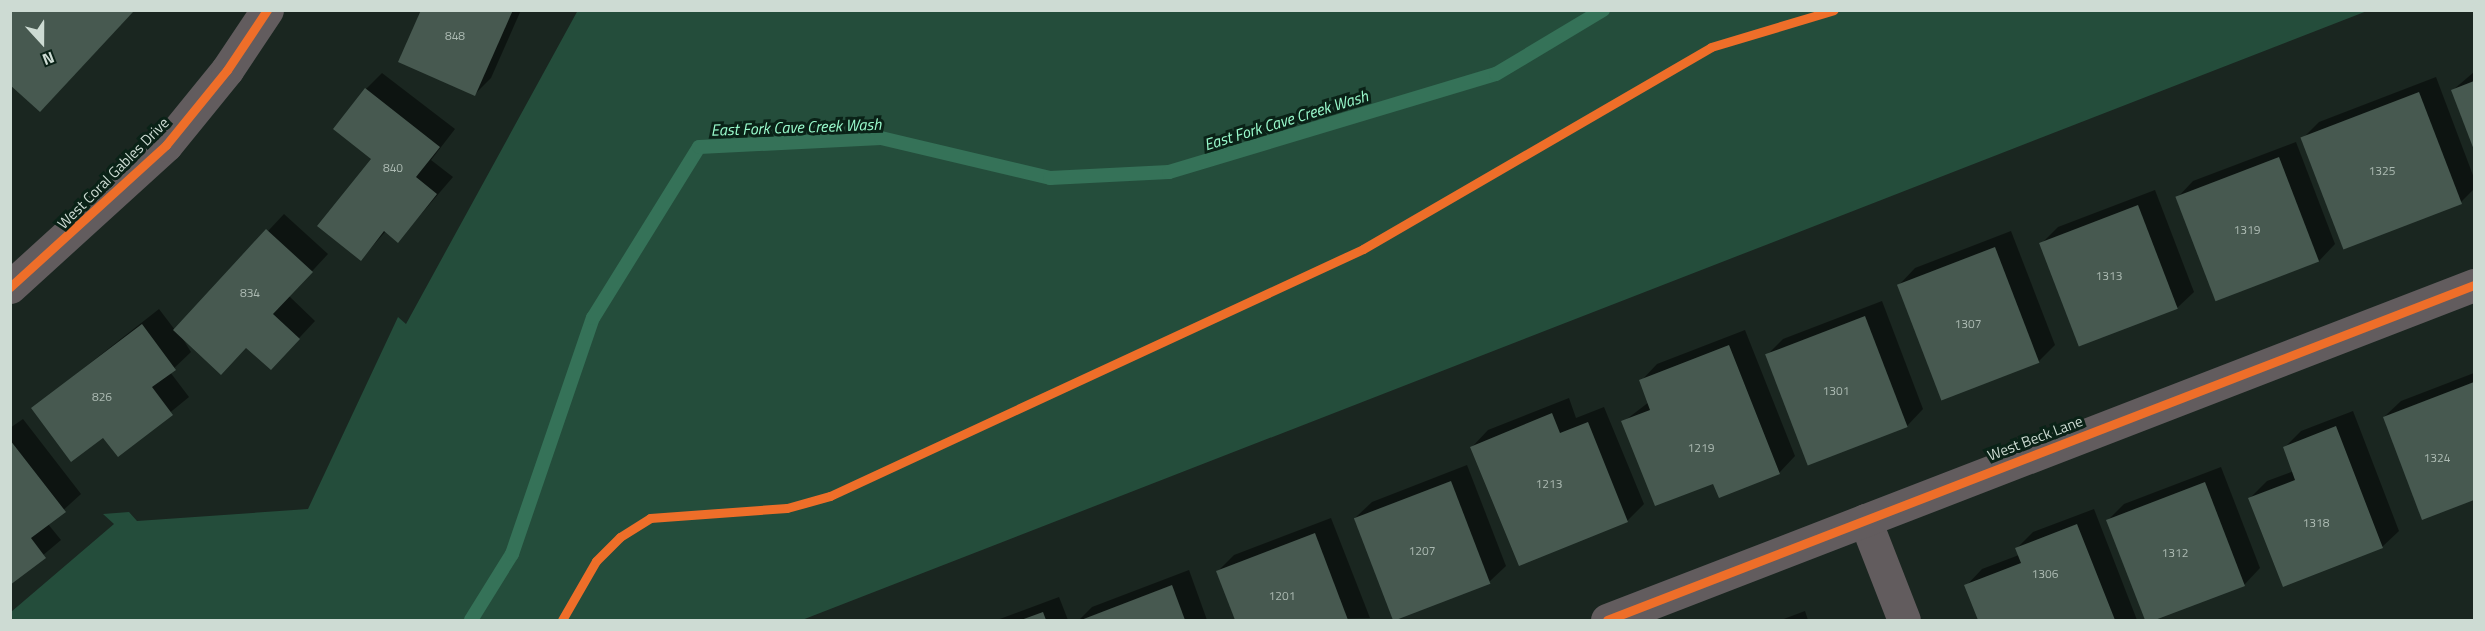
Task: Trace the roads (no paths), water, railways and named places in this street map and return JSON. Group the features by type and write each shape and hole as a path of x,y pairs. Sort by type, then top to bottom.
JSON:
{"street":[{"name":"West Coral Gables Drive","path":"10,287 166,145 227,70 267,10"},
{"name":"West Beck Lane","path":"1607,621 2475,285"},
{"path":"1865,520 1904,621"}],"waterway":[{"name":"East Fork Cave Creek Wash","path":"471,620 512,554 593,318 699,147 881,138 1050,178 1169,172 1496,74 1603,10"}]}
